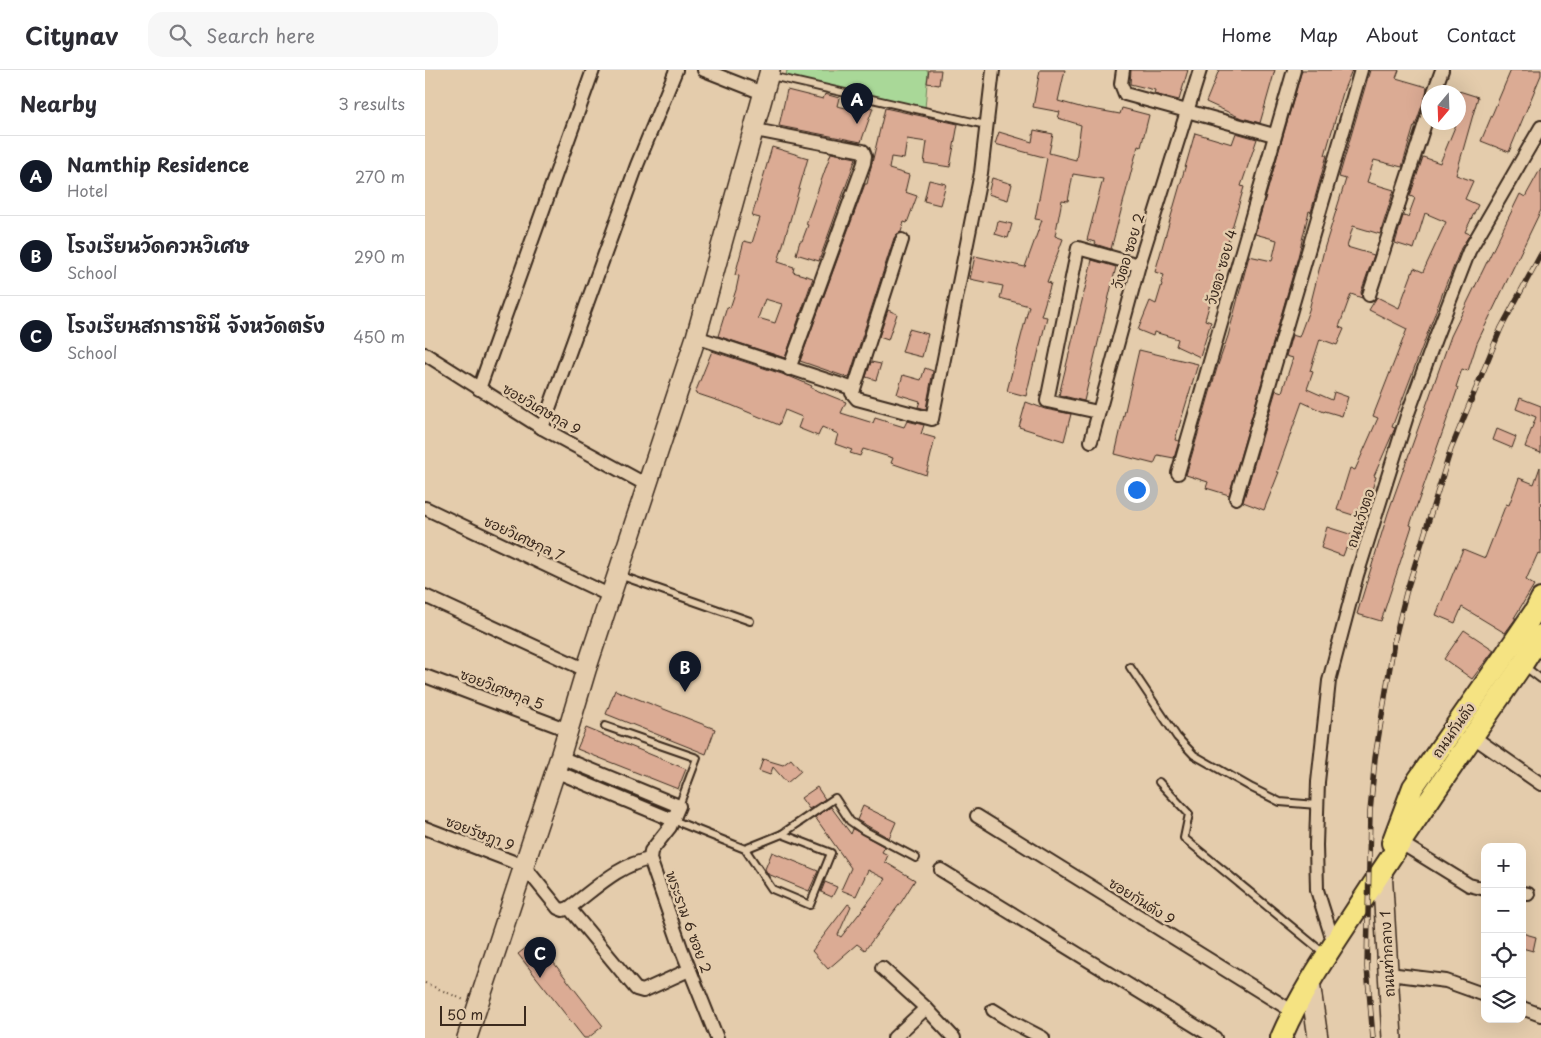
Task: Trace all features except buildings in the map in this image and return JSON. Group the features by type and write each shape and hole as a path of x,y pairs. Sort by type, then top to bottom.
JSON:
{"main road":[{"name":"ถนนกันตัง","path":"1382,870 1413,787 1503,658 1541,599"},
{"name":"ถนนกันตัง","path":"1281,1038 1292,1011 1382,870 1541,635"}],"street":[{"path":"479,389 593,70"},
{"path":"542,428 637,165 676,70"},
{"path":"704,70 765,94"},
{"path":"902,240 852,393 857,399 932,420 981,173 993,70"},
{"path":"1123,70 1121,84 1125,94 1274,135"},
{"name":"วังตอ ซอย 2","path":"1091,442 1139,266 1199,70"},
{"name":"วังตอ ซอย 4","path":"1178,473 1294,70"},
{"path":"1237,498 1361,70"},
{"path":"1437,85 1442,70"},
{"path":"467,1038 696,337 770,73"},
{"name":"ถนนวังตอ","path":"1331,950 1317,890 1315,845 1318,782 1329,680 1357,575 1407,416 1435,339 1469,251 1541,127"},
{"path":"755,130 863,151 865,156 789,368"},
{"path":"1369,295 1423,130"},
{"path":"1098,412 1047,401 1078,248 1139,266"},
{"path":"696,337 854,389"},
{"name":"ซอยวิเศษกุล 9","path":"425,354 542,428 647,485"},
{"name":"ซอยวิเศษกุล 7","path":"425,508 611,596"},
{"path":"425,596 586,670"},
{"name":"ซอยวิเศษกุล 5","path":"425,676 568,730"},
{"path":"1472,736 1541,784"},
{"path":"558,764 679,806"},
{"path":"558,764 673,820"},
{"name":"พระราม 6 ซอย 2","path":"679,806 667,831 651,851 650,859 689,970 717,1038"},
{"name":"ซอยกันตัง 9","path":"977,816 1292,1011"},
{"name":"ซอยรัษฎา 9","path":"425,828 524,866"},
{"path":"1401,843 1469,885 1481,888"},
{"path":"524,866 558,908 563,910 569,908 625,866 650,859"},
{"path":"941,870 1215,1038"},
{"name":"ถนนท่ากลาง 1","path":"1382,870 1392,1038"},
{"path":"569,908 635,989 643,991 689,970"},
{"path":"882,968 926,1008 954,1038"},
{"path":"1389,974 1446,981 1481,994"},
{"path":"1310,982 1318,1038"},
{"path":"894,1038 926,1008"},
{"path":"1526,1009 1541,1015"},
{"path":"993,1010 1043,1038"}],"lane":[{"path":"770,73 987,125"},
{"path":"618,575 750,622"},
{"path":"1522,665 1541,678"},
{"path":"1130,667 1177,737 1195,755 1280,802 1317,805"},
{"path":"605,726 697,758 679,806"},
{"path":"1159,782 1189,814 1184,838 1331,950"},
{"path":"745,849 782,834 835,798 850,821 917,858"},
{"path":"673,820 745,849 772,890 809,905 831,853 782,834"}],"path":[{"path":"425,983 479,1005"}],"green space":[{"path":"787,70 928,70 925,109 786,76"}],"railway":[{"path":"1373,1038 1367,967 1370,812 1375,758 1394,642 1406,593 1451,449 1501,328 1541,254"}],"place":[{"name":"Namthip Residence","path":"857,124"},
{"name":"โรงเรียนวัดควนวิเศษ","path":"685,692"},
{"name":"โรงเรียนสภาราชินี จังหวัดตรัง","path":"540,978"}]}
